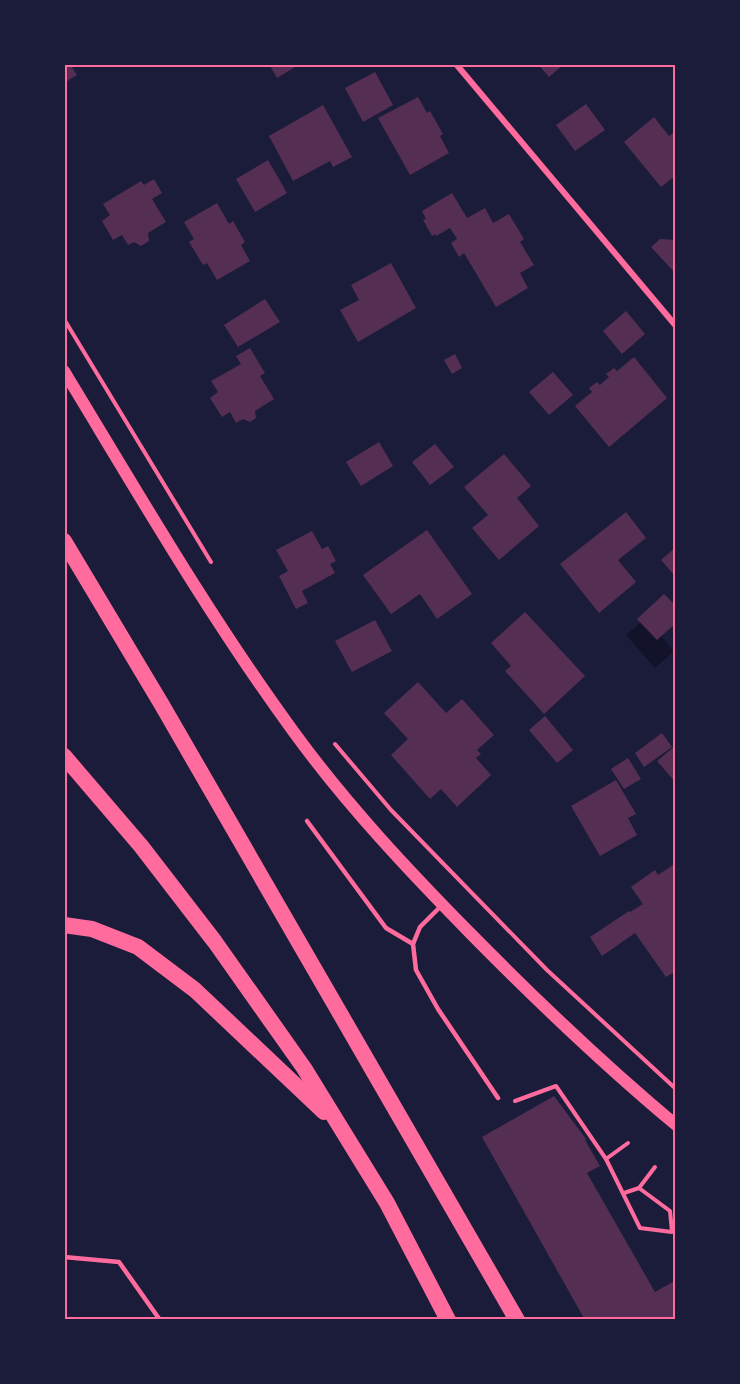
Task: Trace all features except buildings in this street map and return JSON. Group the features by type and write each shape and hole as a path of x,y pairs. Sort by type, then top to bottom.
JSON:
{"highway":[{"path":"64,541 162,705 517,1320"},
{"path":"64,756 141,846 215,942 304,1068 387,1203 448,1320"},
{"path":"64,925 92,929 138,947 195,990 340,1128"}],"main road":[{"path":"64,371 161,532 250,671 340,791 414,875 510,974 675,1125"}],"street":[{"path":"456,64 675,326"}],"lane":[{"path":"307,821 386,928 413,944"},
{"path":"442,905 420,927 413,944 416,970 438,1009 498,1098"},
{"path":"64,1257 119,1262 160,1320"}],"path":[{"path":"64,319 215,570"},
{"path":"330,738 391,810 547,970 675,1089"},
{"path":"498,1098 511,1103 556,1086 606,1159 640,1228 672,1232 670,1211 639,1188"},
{"path":"606,1159 628,1143"},
{"path":"624,1193 639,1188 655,1167"}],"shaded area":[{"path":"646,618 674,651 655,668 626,635"}]}
